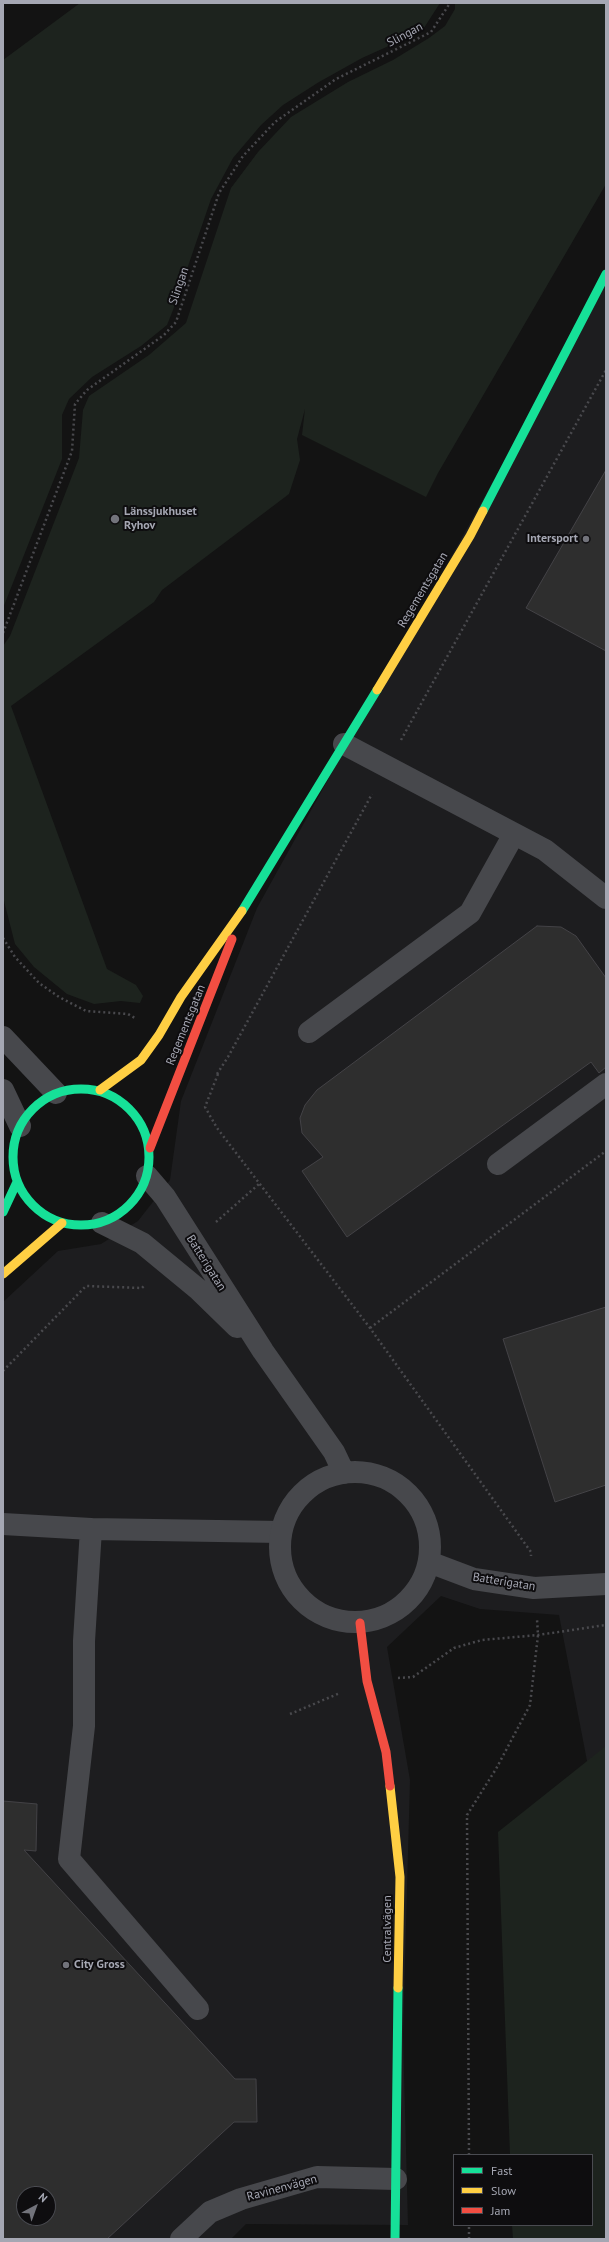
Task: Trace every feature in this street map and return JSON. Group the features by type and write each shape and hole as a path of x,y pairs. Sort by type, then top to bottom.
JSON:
{"street":[{"name":"Regementsgatan","path":"100,1090 141,1060 159,1035 181,997 244,909 470,536 606,274"},
{"path":"344,744 545,850 606,898"},
{"path":"309,1032 470,913 514,834"},
{"name":"Regementsgatan","path":"150,1148 244,909"},
{"path":"3,1037 56,1093"},
{"path":"498,1164 606,1084"},
{"path":"78,1088 100,1090 118,1099 133,1112 144,1129 150,1148 147,1176 138,1197 122,1213 102,1223 82,1226 62,1223 43,1214 28,1200 17,1182 13,1164 14,1144 20,1126 29,1112 41,1101 56,1093 78,1088"},
{"path":"3,1090 20,1126"},
{"name":"Batterigatan","path":"147,1176 165,1197 263,1351 334,1452 344,1473"},
{"path":"3,1212 17,1182"},
{"path":"3,1274 62,1223"},
{"name":"Batterigatan","path":"102,1223 142,1243 199,1290 263,1351"},
{"path":"344,1473 368,1473 391,1481 410,1496 423,1516 430,1538 429,1562 420,1585 405,1604 384,1617 360,1622 338,1620 316,1612 298,1597 286,1577 280,1555 281,1532 289,1510 303,1492 322,1479 344,1473"},
{"path":"3,1524 91,1529 281,1532"},
{"path":"91,1529 84,1641 84,1726 69,1859 198,2009"},
{"name":"Batterigatan","path":"429,1562 474,1579 534,1588 606,1584"},
{"name":"Centralvägen","path":"360,1622 367,1681 386,1752 400,1877 395,2239"},
{"name":"Ravinenvägen","path":"181,2239 210,2212 241,2199 317,2177 396,2179"}],"path":[{"name":"Slingan","path":"3,633 72,451 75,404 87,390 164,335 176,322 219,193 243,156 275,122 336,79 431,32 450,3"},
{"path":"370,1328 606,1151"},
{"path":"193,1243 259,1184"},
{"path":"3,1371 86,1286 142,1288 168,1264"},
{"path":"290,1714 367,1681 413,1677 454,1648 482,1640 538,1635 606,1625"},
{"path":"468,2226 468,2239"}],"shaded area":[{"path":"80,3 440,3 422,31 362,58 319,82 283,105 261,125 233,158 211,199 167,325 141,346 92,377 69,399 62,415 62,459 3,608 3,60"},
{"path":"455,3 606,3 606,184 438,473 426,497 302,435 305,409 297,439 300,460 289,494 162,590 154,602 11,706 107,969 136,985 143,996 140,1003 121,1001 94,1004 67,994 34,967 15,944 3,897 3,646 10,636 79,458 83,410 89,396 149,355 186,323 231,188 258,152 291,117 348,82 393,60 429,38 445,26 455,9"},
{"path":"606,277 606,1860 559,1615 480,1609 441,1596 387,1647 410,1780 403,2034 408,2225 246,2224 231,2239 3,2239 3,1302 58,1251 101,1244 138,1221 170,1180 181,1101 257,908"},
{"path":"606,1746 606,2239 513,2239 512,2226 593,2226 593,2154 510,2154 498,1832"}],"building":[{"name":"Intersport","path":"606,470 606,651 526,608"},
{"path":"537,926 561,927 576,936 606,978 606,1067 599,1073 591,1062 347,1237 302,1171 323,1157 302,1133 300,1118 305,1105 317,1090"},
{"path":"606,1307 606,1485 555,1502 503,1339"},
{"name":"City Gross","path":"3,1801 37,1804 36,1851 24,1850 235,2079 256,2079 257,2122 234,2122 107,2239 3,2239"}],"traffic: fast":[{"path":"483,511 606,274"},
{"path":"242,911 377,690"},
{"path":"74,1089 88,1089 107,1094 119,1100 134,1114 144,1131 148,1144 149,1157 148,1170 144,1183 138,1195 124,1210 119,1214 101,1222 88,1225 74,1225 55,1220 43,1214 28,1200 24,1195 16,1177 13,1164 13,1150 18,1131 24,1119 38,1104 43,1100 61,1092 74,1089"},
{"path":"3,1212 17,1182"},
{"path":"395,2239 398,1988"}],"traffic: slow":[{"path":"377,690 470,536 483,511"},
{"path":"100,1090 141,1060 159,1035 181,997 242,911"},
{"path":"3,1274 62,1223"},
{"path":"390,1786 400,1877 398,1988"}],"traffic: jam":[{"path":"150,1148 232,939"},
{"path":"360,1623 367,1681 386,1752 390,1786"}],"place":[{"name":"Länssjukhuset Ryhov","path":"115,519"},
{"name":"Intersport","path":"586,539"},
{"name":"City Gross","path":"66,1965"}]}
